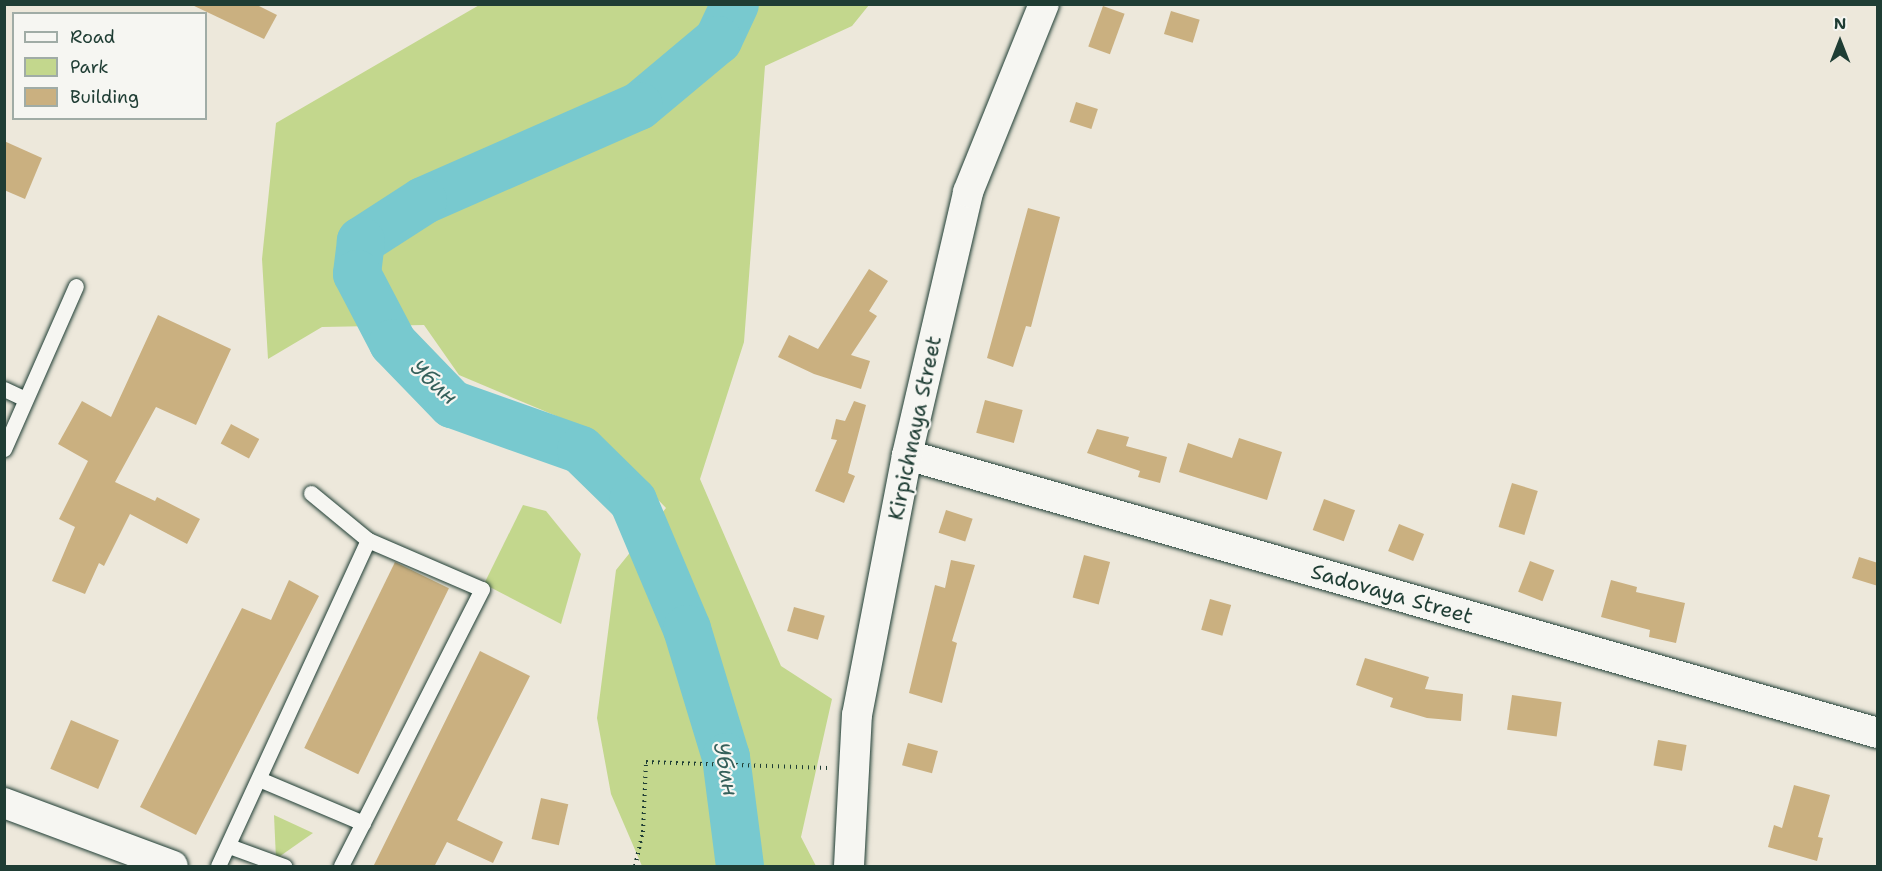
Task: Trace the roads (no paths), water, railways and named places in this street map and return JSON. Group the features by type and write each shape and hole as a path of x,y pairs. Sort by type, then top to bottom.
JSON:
{"street":[{"name":"Kirpichnaya Street","path":"849,867 857,715 908,455 968,192 1044,4"},
{"name":"Sadovaya Street","path":"908,455 1878,733"},
{"path":"4,803 173,867"}],"lane":[{"path":"4,449 76,286"},
{"path":"4,389 25,399"},
{"path":"311,493 368,540 482,589 341,867"},
{"path":"218,867 368,540"},
{"path":"259,779 363,823"},
{"path":"229,846 284,867"}],"waterway":[{"name":"Убин","path":"735,4 718,40 639,106 423,201 361,241 357,274 393,343 452,404 581,450 633,501 687,629 726,757 740,866"}]}
